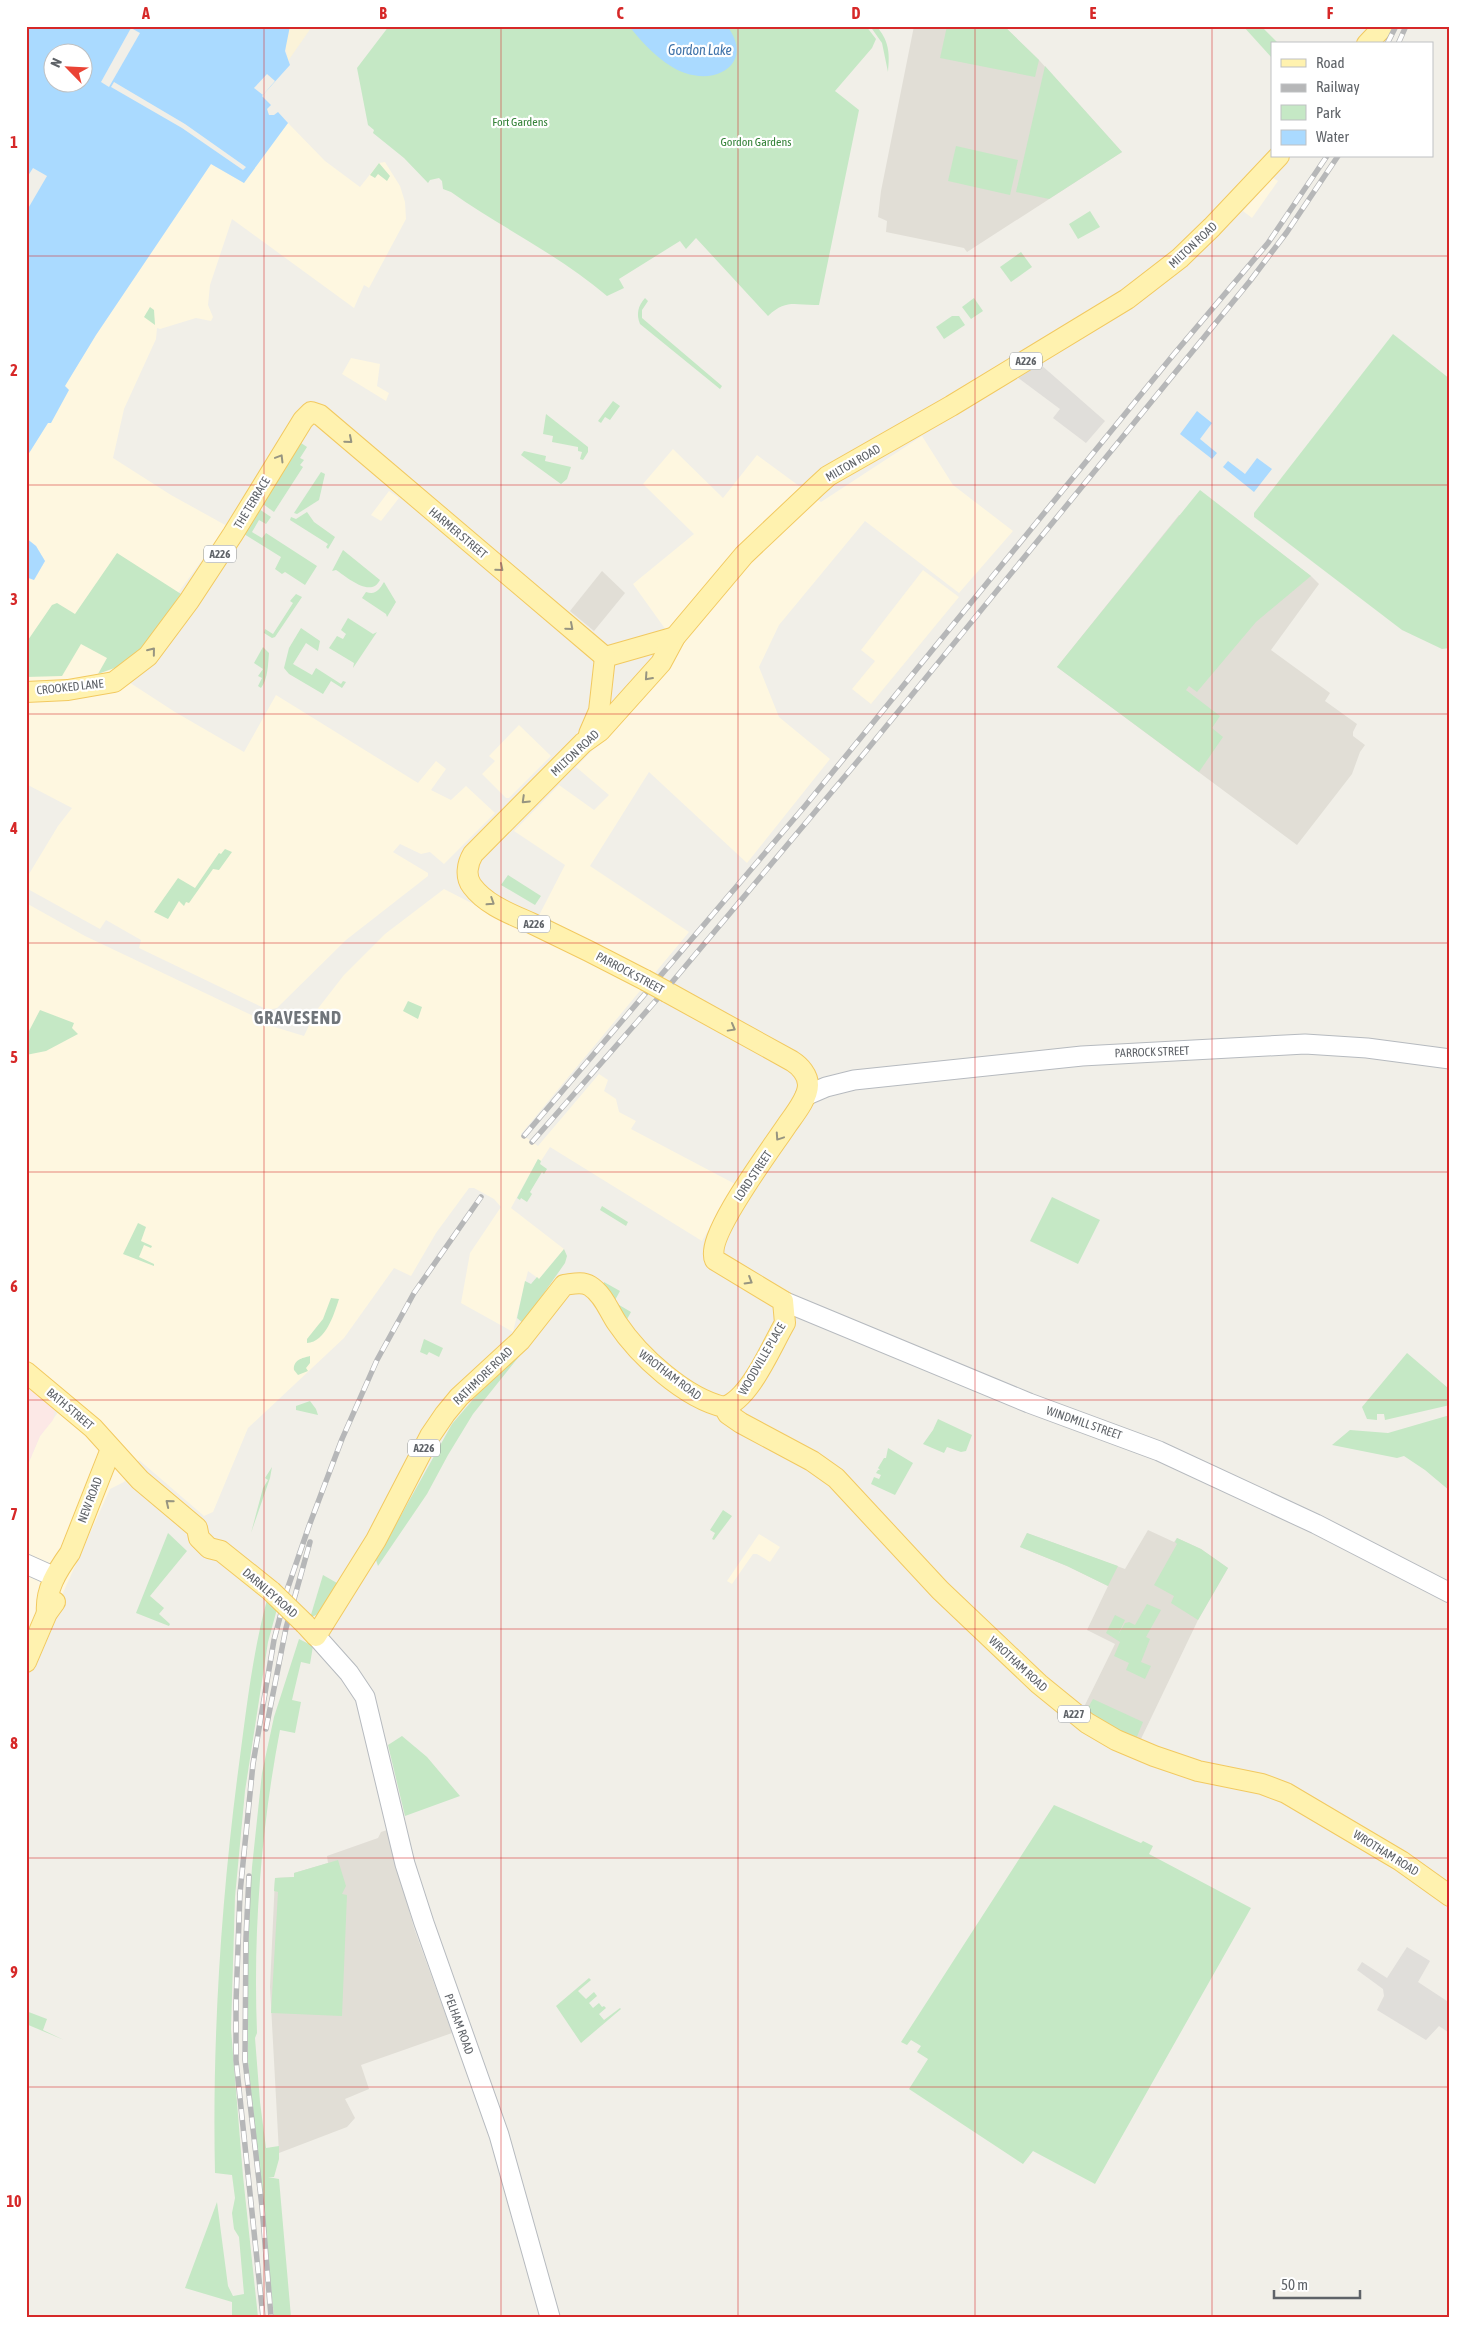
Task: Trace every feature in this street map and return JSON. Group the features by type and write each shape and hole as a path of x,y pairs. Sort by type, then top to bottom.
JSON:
{"main road":[{"path":"1369,42 1382,27"},
{"name":"MILTON ROAD","path":"469,863 488,838 583,742 600,731 661,663 675,637 744,555 828,476 951,406 1127,299 1184,254 1277,158"},
{"name":"HARMER STREET","path":"310,412 320,414 605,657"},
{"name":"THE TERRACE","path":"114,682 148,656 178,616 233,534 303,420 310,412"},
{"path":"605,657 675,637"},
{"name":"A226","path":"583,742 592,728 599,711 605,657"},
{"name":"CROOKED LANE","path":"26,692 68,690 114,682"},
{"name":"PARROCK STREET","path":"469,863 468,875 471,884 493,904 667,992 792,1061 805,1086"},
{"name":"LORD STREET","path":"715,1260 713,1252 717,1234 805,1086"},
{"name":"WINDMILL STREET","path":"715,1260 783,1301"},
{"name":"RATHMORE ROAD","path":"310,1630 376,1540 430,1436 459,1397 520,1341 564,1285 581,1283 590,1286 599,1293"},
{"name":"WROTHAM ROAD","path":"599,1293 631,1342 650,1363 689,1391 709,1403 724,1407 728,1414 741,1423 836,1478 940,1590 1038,1684 1087,1723 1116,1740 1154,1756 1198,1771 1262,1784 1286,1793 1401,1861 1450,1896"},
{"name":"WOODVILLE PLACE","path":"724,1407 737,1400 746,1391 785,1324 783,1301"},
{"name":"BATH STREET","path":"26,1372 93,1428 140,1480"},
{"name":"WROTHAM ROAD","path":"746,1391 743,1404 744,1411 761,1433"},
{"name":"NEW ROAD","path":"50,1604 55,1577 70,1553 111,1448"},
{"path":"94,1491 105,1480 113,1477 125,1476 140,1480"},
{"name":"DARNLEY ROAD","path":"140,1480 192,1523 197,1528 199,1538 209,1548 221,1551 271,1591 310,1630"},
{"name":"NEW ROAD","path":"50,1604 69,1570 70,1553"},
{"path":"30,1654 31,1629 36,1617 50,1604"}],"street":[{"name":"PARROCK STREET","path":"805,1086 826,1087 854,1080 1091,1055 1305,1044 1367,1048 1450,1059"},
{"name":"WINDMILL STREET","path":"783,1301 1029,1403 1159,1451 1316,1524 1450,1593"},
{"path":"26,1564 55,1577"},
{"name":"DARNLEY ROAD","path":"310,1630 360,1687 365,1697 374,1730"},
{"name":"PELHAM ROAD","path":"374,1730 391,1810 410,1879 499,2135 550,2317"}],"shaded area":[{"path":"914,26 1004,26 1039,60 1122,152 967,252 964,248 886,232 887,221 878,217 881,191"},
{"path":"288,123 325,161 360,187 379,163 385,162 400,186 405,202 406,219 369,288 364,285 354,308 232,219 210,285 208,305 213,317 211,321 196,318 160,329 157,328 156,339 124,409 113,458 171,495 227,526 118,675 175,712 244,752 276,695 418,783 436,761 446,769 431,790 451,800 466,786 495,813 444,864 430,852 421,854 400,844 393,852 428,873 428,876 346,940 277,1008 268,1010 139,948 141,940 106,920 100,929 26,888 26,879 58,826 72,808 26,784 26,577 34,580 45,561 36,546 26,538 26,458 68,389 64,387 96,335 211,164 244,183"},
{"path":"1273,178 1278,181 1252,218 1243,211"},
{"path":"351,358 380,364 377,386 389,393 386,401 342,374"},
{"path":"1040,364 1105,421 1086,443 1053,418 1060,409 1017,377"},
{"path":"922,436 953,485 1013,531 959,593 865,521 779,625 759,667 779,717 830,759 747,863 649,772 590,866 689,932 521,1134 538,1146 599,1074 608,1080 604,1091 616,1099 619,1112 636,1121 631,1129 735,1184 702,1241 550,1147 541,1161 538,1159 511,1208 564,1249 539,1279 528,1271 513,1332 461,1303 470,1253 501,1207 494,1199 474,1188 469,1188 436,1233 411,1276 394,1268 344,1338 248,1428 213,1512 204,1516 139,1460 124,1482 110,1489 42,1639 26,1632 26,1469 40,1436 63,1406 26,1379 26,903 85,936 266,1022 268,1025 304,1036 316,1011 344,975 385,934 444,889 530,933 565,865 514,831 559,785 594,810 609,795 576,767 623,719 676,644 633,584 694,534 643,484 673,449 723,498 757,455 821,502"},
{"path":"389,491 399,498 381,521 371,515"},
{"path":"1179,515 1246,527 1319,584 1271,650 1330,693 1325,701 1357,724 1353,736 1365,745 1360,752 1352,774 1297,845 1057,667"},
{"path":"923,570 959,597 871,704 852,689 875,661 861,650"},
{"path":"602,571 625,593 594,631 570,611"},
{"path":"519,725 551,756 509,798 506,798 482,774 495,761 489,756"},
{"path":"26,1386 55,1410 53,1420 40,1436 26,1469"},
{"path":"1148,1530 1174,1542 1177,1538 1201,1549 1228,1568 1198,1620 1140,1741 1083,1709 1115,1644 1087,1630 1108,1586 1067,1566 1020,1547 1027,1533 1125,1569"},
{"path":"759,1534 780,1547 770,1562 757,1554 753,1554 732,1584 727,1581"},
{"path":"387,1830 414,1928 452,2033 361,2065 369,2089 345,2099 355,2118 347,2127 279,2153 270,1987 275,1878 294,1877 294,1873 328,1863 327,1856 378,1838 381,1832"},
{"path":"1407,1947 1430,1961 1418,1982 1450,2003 1450,2030 1448,2032 1439,2026 1426,2040 1377,2010 1384,1996 1383,1989 1357,1970 1362,1962 1387,1978"}],"green space":[{"path":"389,26 866,26 876,39 872,48 835,91 859,110 819,305 786,305 768,316 696,238 686,249 680,241 619,279 624,288 607,296 570,268 451,192 443,189 442,181 439,178 430,180 428,183 404,158 373,133 374,130 368,125 357,68"},
{"path":"870,26 876,26 884,36 889,53 888,72 882,43"},
{"path":"947,26 1004,26 1039,60 1035,77 940,58"},
{"path":"1243,26 1261,26 1277,42 1271,42 1271,57"},
{"path":"1045,66 1122,152 1049,199 1016,192"},
{"path":"956,146 1018,160 1010,195 948,181"},
{"path":"379,163 390,176 387,181 378,174 375,178 370,175"},
{"path":"1090,211 1100,227 1078,239 1069,224"},
{"path":"1021,252 1032,267 1011,282 1000,267"},
{"path":"645,298 648,301 642,310 642,318 722,386 720,389 640,324 638,310"},
{"path":"974,298 983,311 971,319 962,307"},
{"path":"150,307 154,310 155,325 144,317"},
{"path":"952,316 959,316 965,325 944,339 936,327"},
{"path":"1393,334 1450,379 1450,648 1442,649 1402,630 1254,517 1254,513"},
{"path":"613,401 620,406 610,420 605,417 601,423 598,421"},
{"path":"546,414 588,447 588,452 583,460 580,459 582,452 578,451 578,447 552,442 553,436 543,434"},
{"path":"301,443 307,447 300,458 304,460 300,465 303,467 274,512 263,504"},
{"path":"524,451 546,456 545,461 571,467 567,479 561,484 521,455"},
{"path":"321,472 325,474 319,500 297,514 294,513"},
{"path":"1200,490 1311,576 1256,622 1197,692 1189,686 1186,690 1220,716 1212,728 1223,737 1199,772 1057,667"},
{"path":"259,509 271,517 266,524 259,520 252,532 262,538 266,533 317,566 305,585 285,572 282,574 275,569 281,557 244,534"},
{"path":"307,512 314,522 335,537 328,549 326,547 328,544 290,520 291,517 296,519"},
{"path":"343,550 380,580 376,585 365,587 336,570 332,571"},
{"path":"117,553 181,594 141,649 120,666 98,674 107,658 81,644 62,676 26,677 26,643 52,605 57,603 75,614"},
{"path":"384,582 396,602 387,617 386,614 362,598 366,592 372,593 377,591"},
{"path":"296,594 302,597 275,637 272,638 264,633 265,629 273,634 293,603 290,601"},
{"path":"348,618 373,634 377,632 353,668 354,663 329,648 337,636 343,639 346,634 341,630"},
{"path":"301,628 320,641 318,651 306,643 293,664 312,675 316,668 341,684 343,681 346,682 342,688 331,681 323,694 289,674 284,668 289,648"},
{"path":"263,647 269,653 266,676 261,688 258,686 262,678 258,676 263,669 254,663"},
{"path":"225,849 232,852 219,870 213,869 189,903 186,902 184,906 179,901 168,919 154,912 178,878 195,888 219,853 221,854"},
{"path":"508,875 541,896 535,905 501,885"},
{"path":"408,1001 422,1007 418,1019 403,1011"},
{"path":"40,1010 74,1023 72,1028 78,1034 46,1051 26,1055 26,1030 29,1031"},
{"path":"538,1159 541,1161 540,1164 547,1169 544,1174 542,1172 530,1192 532,1194 527,1202 521,1198 520,1200 517,1198"},
{"path":"1052,1197 1100,1220 1078,1264 1030,1241"},
{"path":"602,1206 628,1222 626,1226 600,1210"},
{"path":"138,1223 146,1227 141,1241 152,1246 151,1248 144,1245 139,1257 154,1264 154,1266 123,1254"},
{"path":"564,1249 567,1256 565,1263 523,1323 517,1318 525,1281 531,1284 537,1277 539,1279"},
{"path":"604,1282 620,1291 614,1302 631,1312 626,1321 609,1297"},
{"path":"331,1298 339,1299 328,1326 319,1338 307,1343 307,1339 323,1319"},
{"path":"424,1339 443,1348 439,1357 429,1352 427,1355 420,1352"},
{"path":"1407,1353 1448,1388 1450,1387 1450,1405 1385,1420 1384,1414 1377,1414 1377,1420 1367,1419 1362,1407"},
{"path":"521,1354 473,1414 427,1494 378,1566 376,1560 452,1424 476,1396"},
{"path":"310,1356 310,1363 306,1368 308,1371 298,1375 294,1370 295,1364 301,1359"},
{"path":"310,1401 318,1415 296,1410 296,1406"},
{"path":"1450,1415 1450,1491 1425,1470 1404,1456 1397,1458 1332,1445 1350,1430 1388,1433"},
{"path":"938,1419 972,1435 966,1451 961,1452 947,1447 944,1453 923,1444"},
{"path":"888,1448 913,1463 895,1495 871,1484 874,1477 879,1479 881,1475 876,1473 880,1470 878,1468 884,1458 886,1458"},
{"path":"272,1467 270,1478 251,1533 263,1488 268,1480 265,1478"},
{"path":"723,1510 732,1516 714,1540 712,1539 715,1533 710,1530"},
{"path":"168,1533 187,1551 150,1596 164,1608 159,1614 170,1624 169,1626 136,1613"},
{"path":"1027,1533 1118,1566 1108,1586 1067,1566 1020,1547"},
{"path":"1177,1538 1201,1549 1228,1568 1198,1620 1171,1603 1174,1596 1154,1585 1177,1544 1175,1542"},
{"path":"323,1575 337,1583 318,1614 310,1618"},
{"path":"268,1596 277,1609 268,1642 245,1791 235,1897 231,2029 243,2176 258,2317 232,2317 232,2302 185,2288 217,2202 228,2286 233,2296 244,2294 239,2237 234,2229 232,2213 235,2198 232,2175 215,2173 216,2023 222,1921 232,1821 250,1684"},
{"path":"1147,1604 1161,1610 1146,1637 1150,1639 1141,1662 1151,1666 1145,1679 1126,1670 1129,1663 1114,1656 1120,1642 1106,1633 1115,1615 1125,1620 1118,1635 1125,1623 1129,1622 1135,1625"},
{"path":"299,1639 313,1646 310,1664 301,1662 292,1700 301,1702 295,1733 280,1730 273,1767 263,1843 256,1957 257,2033 255,2038 260,2102 266,2148 279,2146 279,2159 274,2177 268,2177 279,2179 291,2317 274,2317 248,2061 247,1947 252,1867 262,1773 274,1717"},
{"path":"1093,1699 1143,1722 1136,1739 1114,1729 1086,1711"},
{"path":"402,1736 427,1757 460,1796 405,1816 388,1745"},
{"path":"1054,1805 1141,1843 1143,1841 1153,1846 1149,1854 1251,1908 1095,2184 1033,2151 1023,2164 909,2089 928,2059 917,2052 921,2046 911,2040 907,2045 901,2042"},
{"path":"338,1860 346,1886 342,1894 347,1895 342,2016 271,2013 278,1892 274,1891 275,1878 294,1877 294,1873"},
{"path":"589,1978 591,1980 578,1991 586,1999 594,1992 597,1996 589,2003 593,2008 599,2003 602,2007 606,2008 599,2014 604,2020 621,2009 581,2043 556,2006"},
{"path":"26,2011 47,2019 43,2030 64,2040 26,2024"}],"sand":[{"path":"290,26 316,26 315,30 311,28 288,61 285,44"}],"water":[{"path":"26,26 290,26 285,51 290,65 262,96 271,105 267,109 269,115 274,115 278,112 288,123 244,183 211,164 96,335 65,386 69,390 51,423 48,423 26,458"},
{"name":"Gordon Lake","path":"629,26 727,26 737,50 735,59 721,73 710,76 698,76 685,73 661,60 640,40"},
{"path":"1197,411 1212,423 1200,439 1217,453 1212,459 1180,434"},
{"path":"1257,458 1272,469 1254,492 1223,467 1228,461 1245,474"},
{"path":"26,538 36,546 45,561 34,580 26,577"}],"pier":[{"path":"131,28 140,33 109,87 101,82"},
{"path":"267,74 275,81 263,95 254,88"},
{"path":"114,82 185,124 246,167 243,170 182,128 111,87"},
{"path":"33,168 47,176 26,212 26,179"}],"railway":[{"path":"1388,42 1396,26"},
{"path":"1399,42 1406,26"},
{"path":"524,1136 805,806 1174,354 1268,243 1326,158"},
{"path":"532,1142 673,981 862,756 1250,281 1287,232 1337,158"},
{"path":"263,2317 236,2060 236,2002 240,1893 253,1764 274,1640 287,1590 309,1526 342,1439 377,1360 414,1293 481,1197"},
{"path":"266,1729 286,1628 310,1542"},
{"path":"249,1876 246,1938 245,2060 262,2207 271,2317"}],"district":[{"name":"GRAVESEND","path":"298,1018"}],"park label":[{"name":"Fort Gardens","path":"520,122"},
{"name":"Gordon Gardens","path":"756,142"}]}
